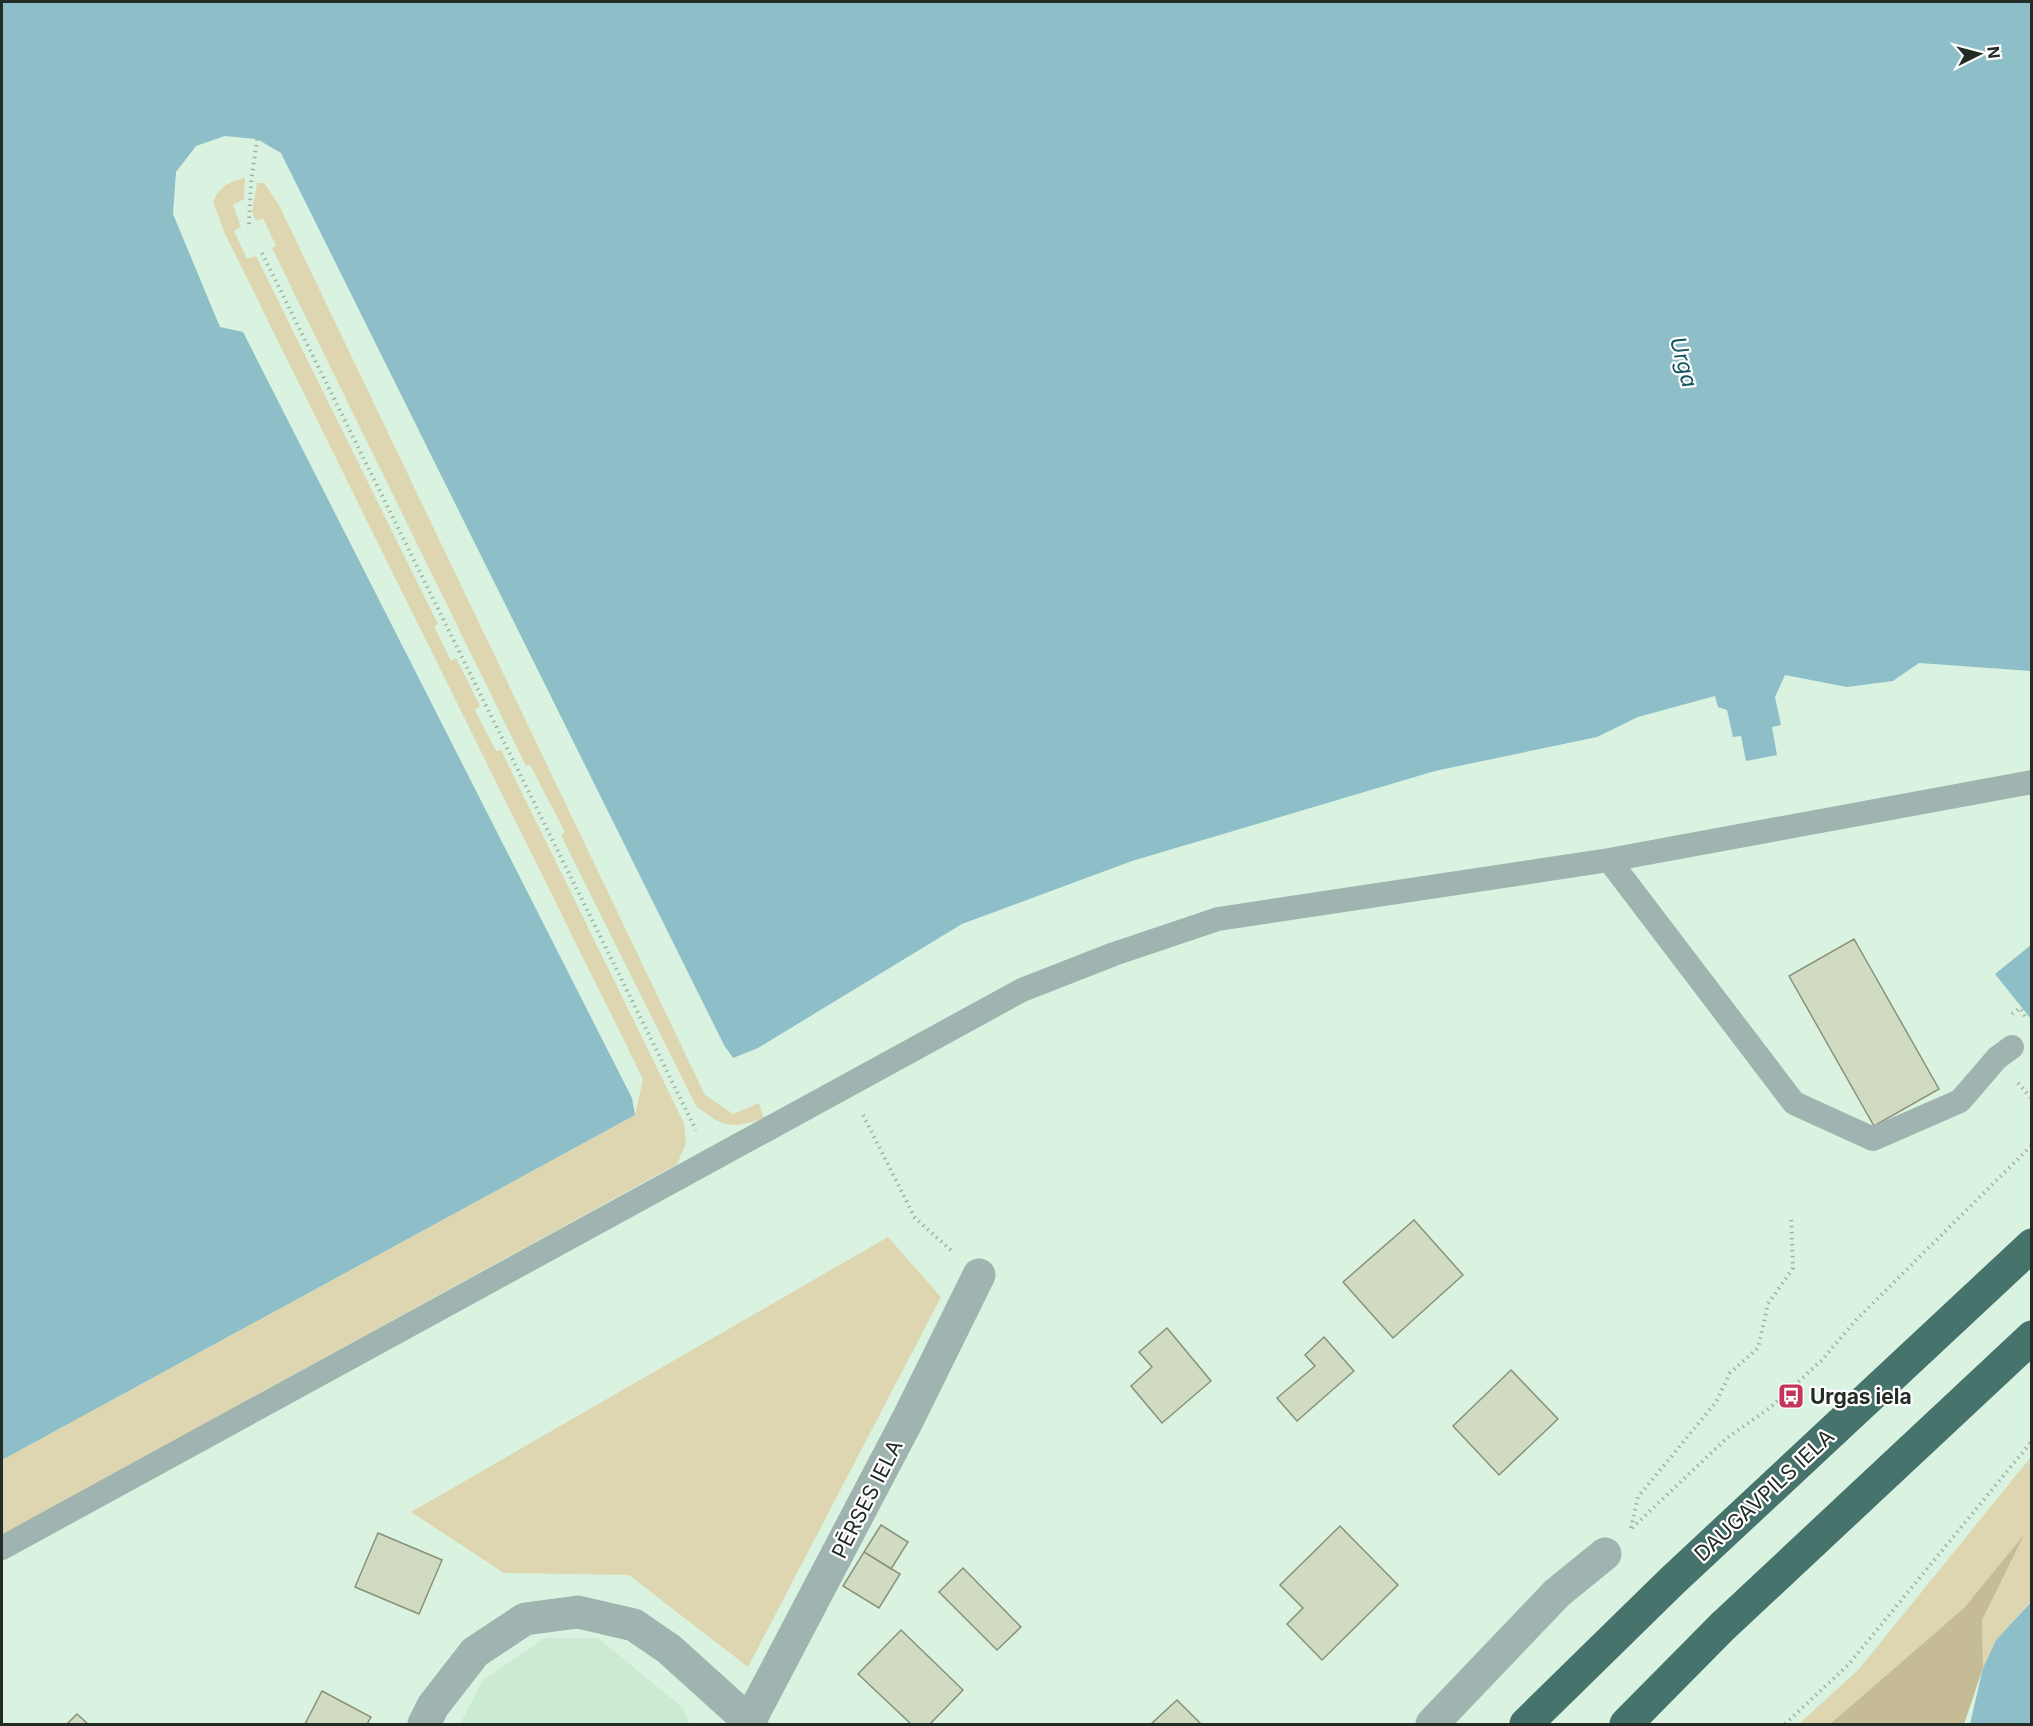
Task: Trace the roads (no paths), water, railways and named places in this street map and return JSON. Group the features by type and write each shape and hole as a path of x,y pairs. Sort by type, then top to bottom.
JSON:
{"highway":[{"name":"DAUGAVPILS IELA","path":"1526,1725 1672,1581 2031,1245"},
{"path":"1626,1725 1722,1627 2031,1337"}],"street":[{"name":"PĒRSES IELA","path":"751,1723 903,1430 979,1275"},
{"path":"1432,1725 1557,1593 1605,1554"},
{"path":"424,1725 433,1706 475,1652 525,1619 578,1612 634,1625 669,1649 751,1723"}],"lane":[{"path":"2,1548 1022,990 1114,954 1218,919 1609,860 2031,782"},
{"path":"1609,860 1794,1103 1873,1139 1960,1101 1997,1058 2012,1047"}],"water":[{"name":"Urga","path":"2,2 2031,2 2031,671 1919,663 1893,681 1847,687 1785,675 1775,697 1781,725 1772,727 1777,755 1746,761 1741,736 1733,737 1727,710 1718,707 1715,696 1638,717 1597,737 1435,771 1132,861 962,924 758,1048 733,1058 724,1045 281,153 257,139 225,136 196,146 176,172 173,214 220,327 243,332 632,1098 635,1115 2,1460"},
{"path":"2031,945 2031,1019 1995,974"},
{"path":"2031,1602 2031,1724 1970,1724 1983,1668 1996,1640"}],"place":[{"name":"Urgas iela","path":"1791,1396"}]}
